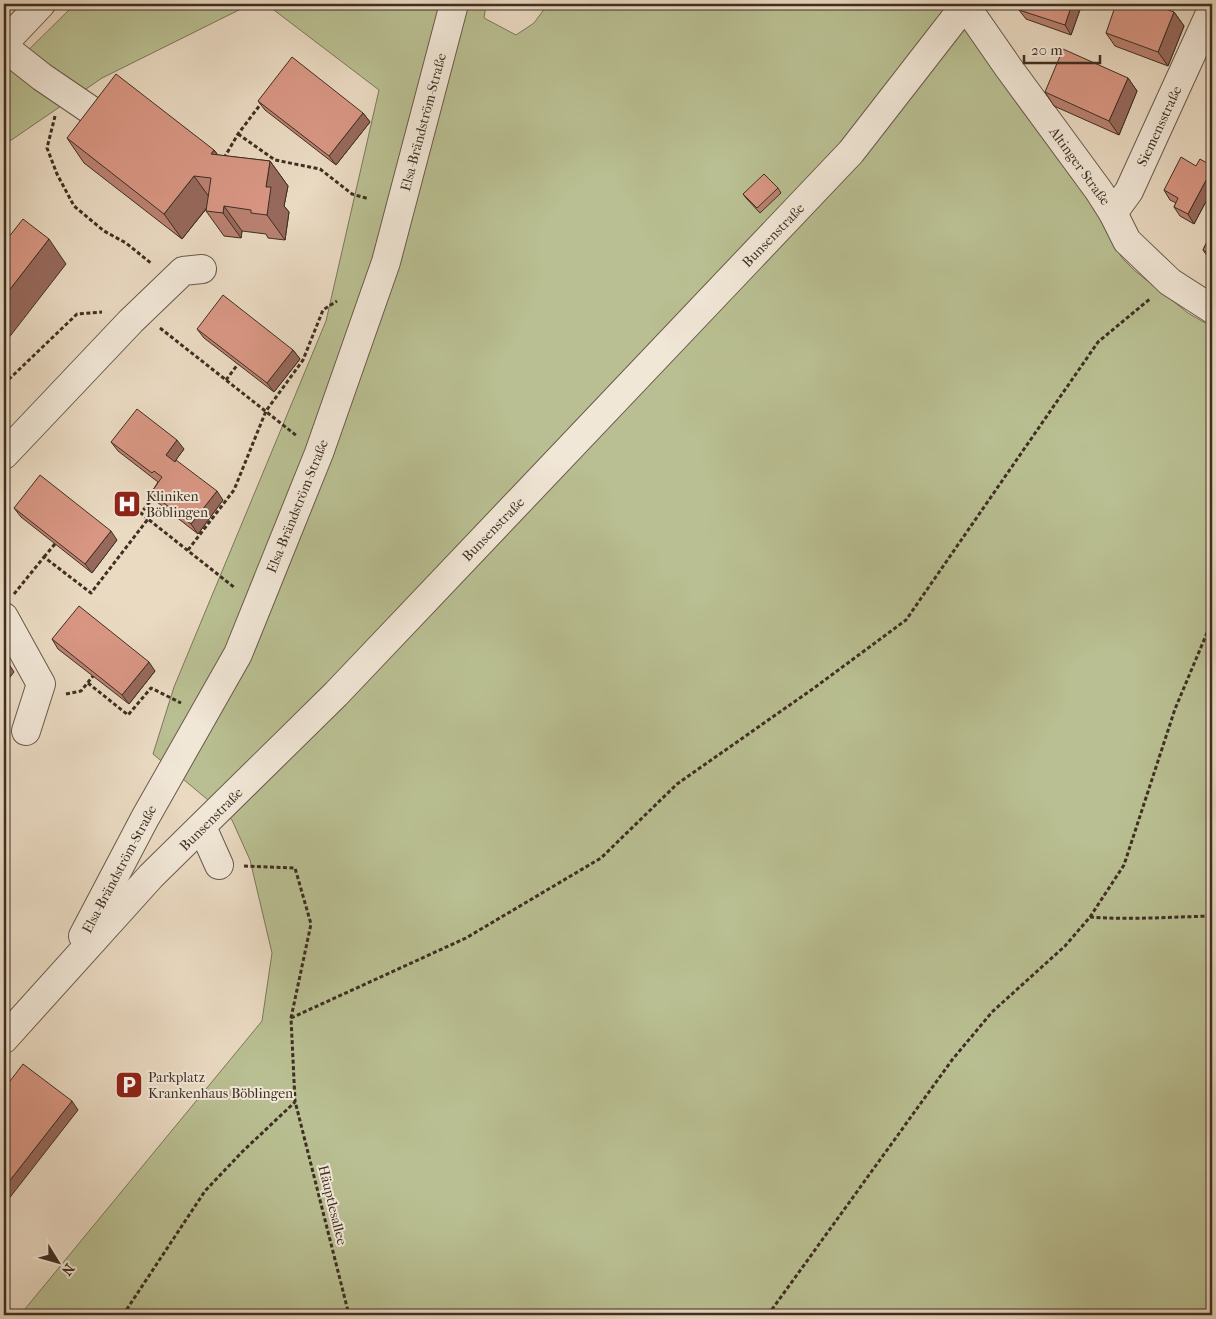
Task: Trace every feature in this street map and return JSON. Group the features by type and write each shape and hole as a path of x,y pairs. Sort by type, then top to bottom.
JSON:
{"street":[{"path":"41,4 4,45 42,77 92,111"},
{"name":"Elsa-Brändström-Straße","path":"62,977 145,818 238,654 319,453 386,262 454,4"},
{"name":"Altinger Straße","path":"966,5 1113,213 1127,240 1170,282 1212,309"},
{"name":"Bunsenstraße","path":"4,1039 145,884 343,687 851,152 966,5"},
{"name":"Siemensstraße","path":"1113,213 1129,191 1212,9"},
{"path":"4,455 131,321 183,271 202,270"},
{"path":"4,616 41,684 26,732"},
{"path":"202,827 218,866"}],"path":[{"path":"61,90 47,148 57,174 74,206 104,231 126,243 152,264"},
{"path":"220,165 238,134 265,97"},
{"path":"238,134 275,160 320,169 352,194 369,200"},
{"path":"146,271 158,259"},
{"path":"291,1018 466,938 602,858 677,784 814,688 906,620 1098,342 1170,282"},
{"path":"188,550 234,490 266,411 303,360 323,310 337,301"},
{"path":"4,384 77,314 106,310"},
{"path":"183,346 319,453"},
{"path":"226,380 238,364"},
{"path":"158,490 141,513 231,585"},
{"path":"44,557 91,593 148,519"},
{"path":"18,588 55,544"},
{"path":"768,1315 952,1060 992,1012 1065,946 1090,917 1124,865 1175,709 1212,621"},
{"path":"81,691 93,676"},
{"path":"88,683 128,715 151,688 204,714"},
{"name":"Häuptlesallee","path":"218,866 295,868 311,924 291,1018 295,1101 349,1315"},
{"path":"1090,917 1119,920 1151,917 1212,916"},
{"path":"123,1315 205,1191 295,1101"}],"green space":[{"path":"75,4 251,4 102,78 4,145 4,74"},
{"path":"266,4 486,4 484,18 516,35 534,23 548,4 946,4 1002,78 1094,208 1122,258 1135,271 1188,313 1212,327 1212,1315 20,1315 262,1021 272,953 250,860 232,820 153,754 174,687 326,321 379,90"}],"building":[{"path":"1022,4 1072,4 1065,25 1019,10"},
{"path":"1116,4 1152,4 1174,12 1158,52 1106,33"},
{"path":"1063,49 1128,78 1109,121 1045,92"},
{"path":"292,57 363,113 329,156 258,101"},
{"path":"116,74 214,150 211,154 270,161 266,187 271,187 267,215 251,213 251,210 224,206 223,213 206,211 211,178 194,176 164,214 67,138"},
{"path":"1181,157 1196,166 1200,159 1212,166 1188,214 1174,207 1178,198 1164,190"},
{"path":"764,174 778,188 757,208 743,194"},
{"path":"23,219 49,239 4,297 4,243"},
{"path":"1212,231 1212,255 1203,250"},
{"path":"223,295 293,350 267,383 197,329"},
{"path":"137,409 177,440 166,455 175,462 176,460 217,491 191,524 151,493 162,477 154,471 152,473 111,442"},
{"path":"40,475 111,531 85,564 14,508"},
{"path":"79,606 149,662 122,695 52,639"},
{"path":"23,1064 72,1101 4,1188 4,1089"}],"place":[{"name":"Kliniken Böblingen","path":"127,504"},
{"name":"Parkplatz Krankenhaus Böblingen","path":"129,1085"}]}
